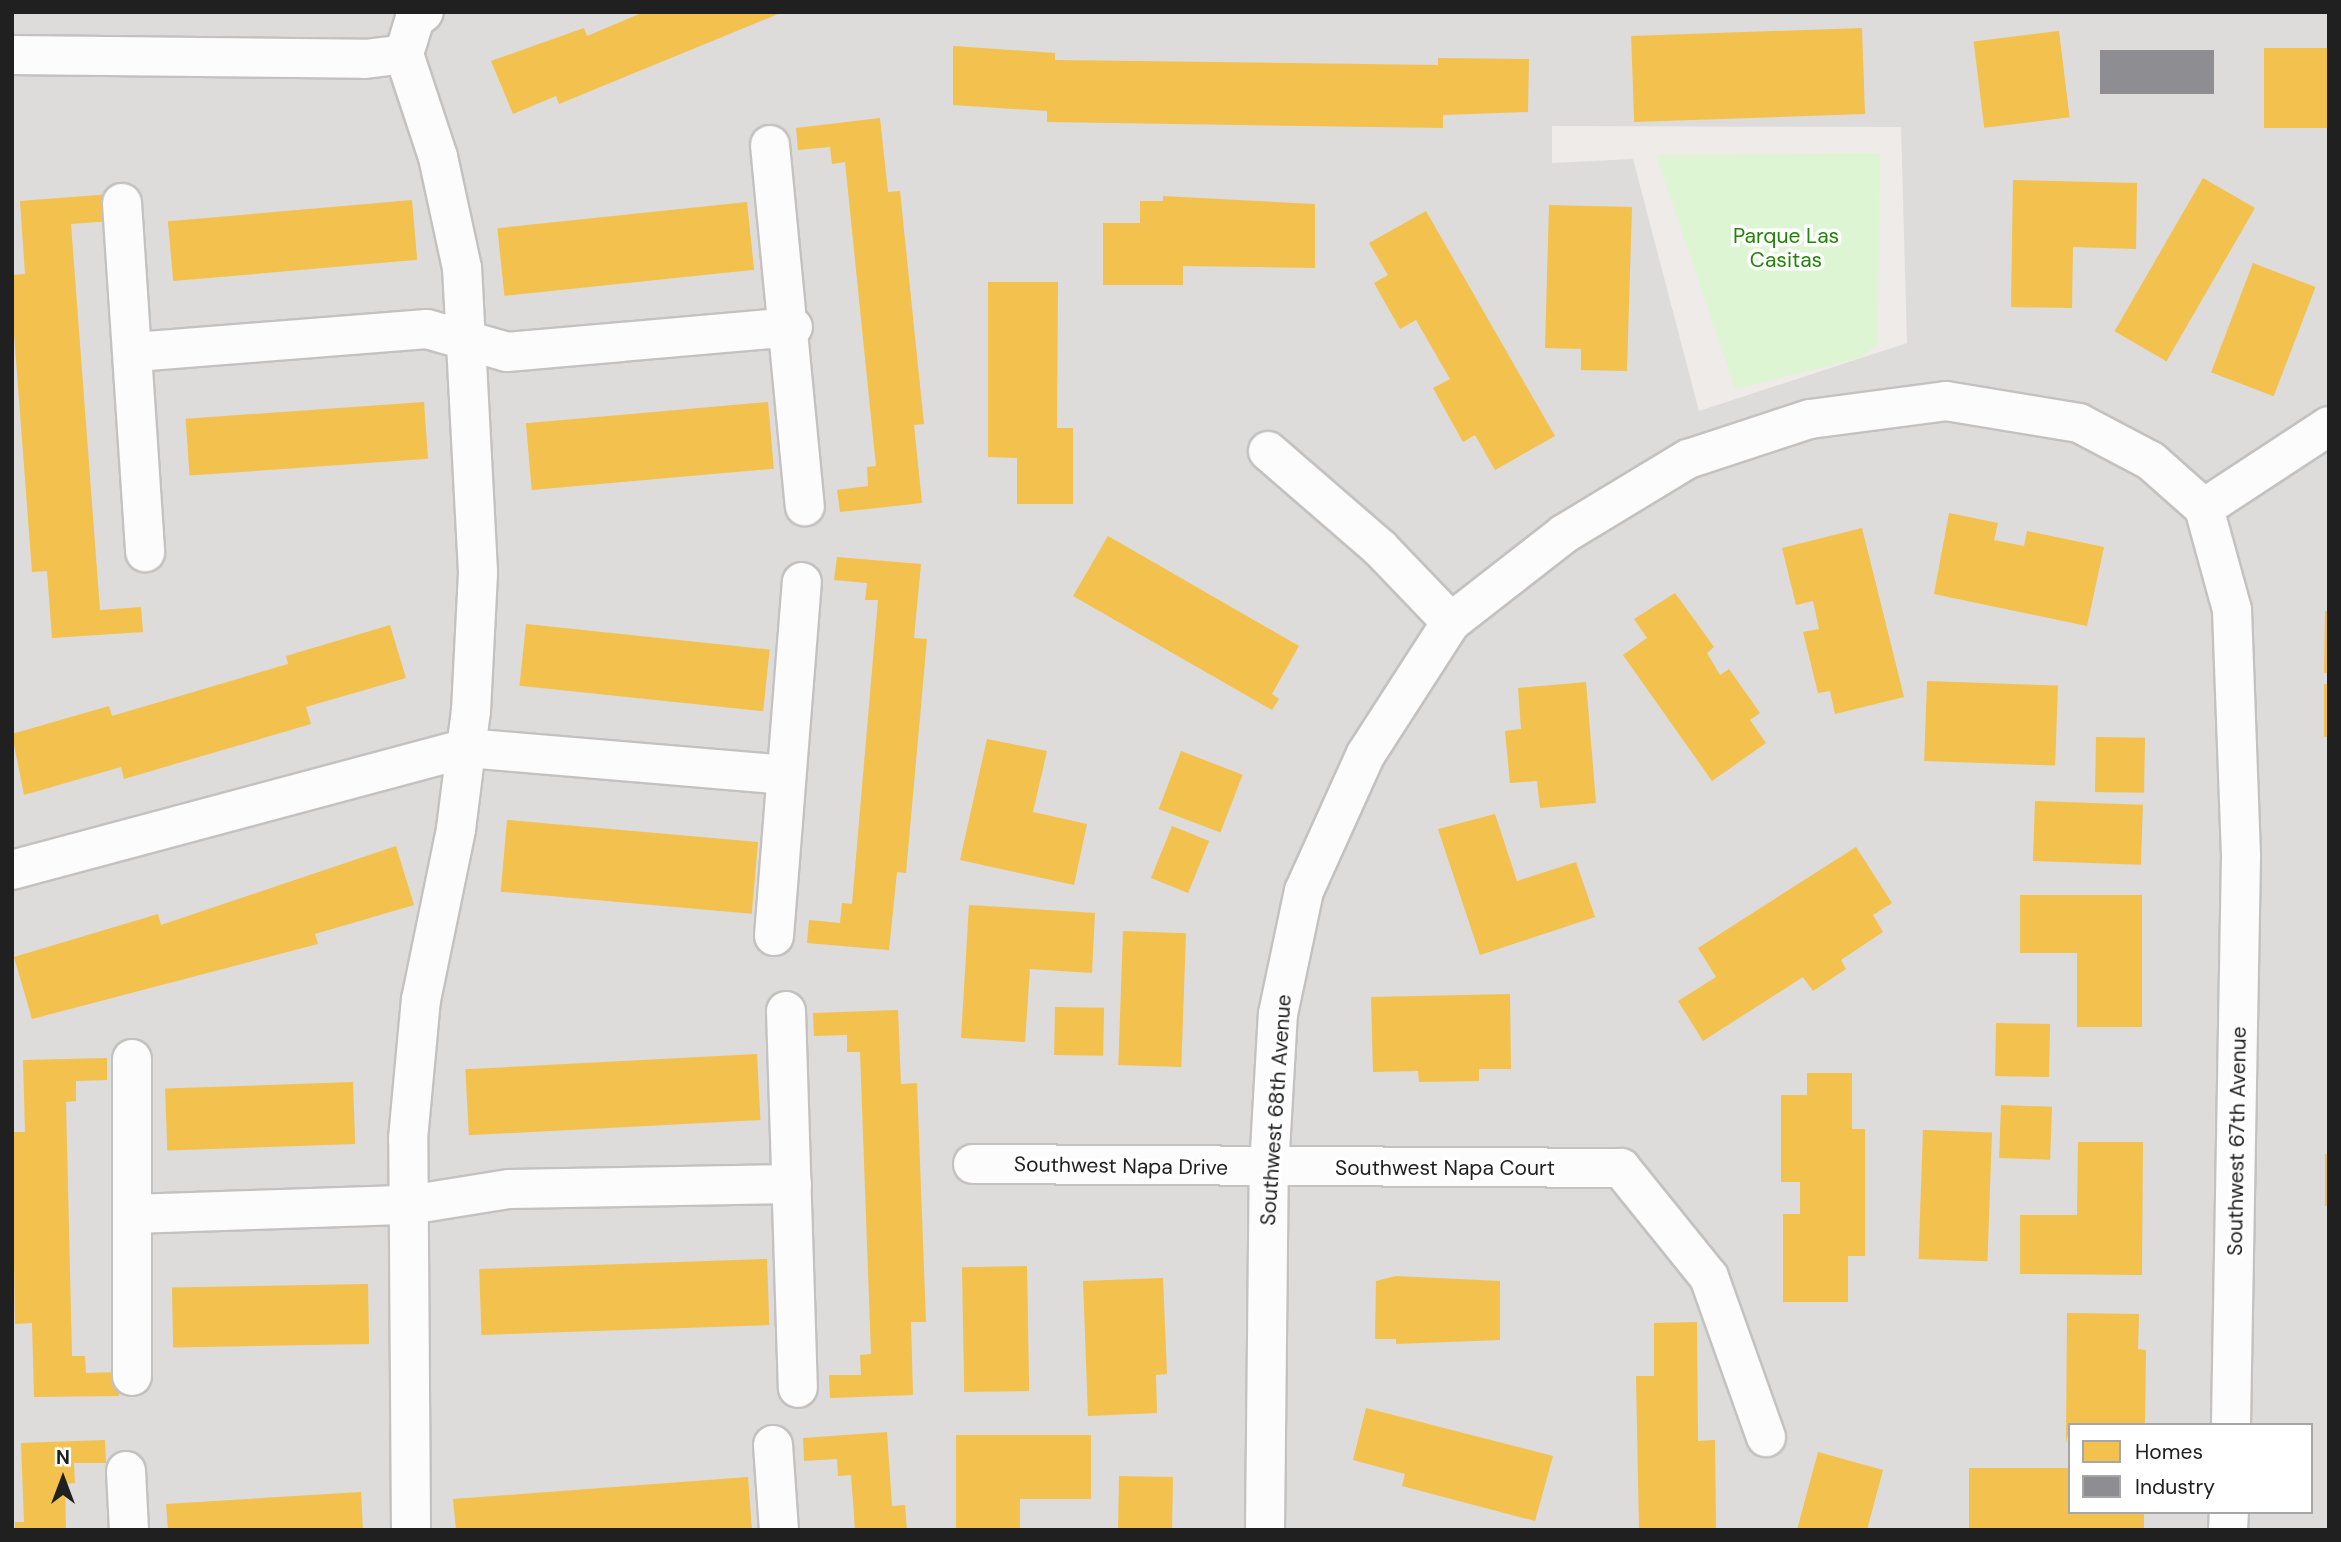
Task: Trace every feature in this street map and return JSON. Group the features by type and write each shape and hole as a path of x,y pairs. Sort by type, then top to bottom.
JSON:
{"street":[{"path":"411,1530 409,1205 421,1000 466,748 478,572 468,337 462,268 440,169 404,54 415,19 424,12"},
{"path":"12,55 365,59 404,54"},
{"path":"770,145 793,327 806,506"},
{"path":"122,203 135,352 145,552"},
{"path":"135,352 427,329 468,337 506,352 793,327"},
{"name":"Southwest 68th Avenue","path":"1265,1530 1269,1168 1278,1014 1304,891 1366,754 1451,622 1564,534 1688,459 1810,419 1946,401 2078,423 2151,461 2204,509"},
{"path":"2204,509 2329,426"},
{"path":"1268,451 1380,548 1451,622"},
{"name":"Southwest 67th Avenue","path":"2204,509 2232,610 2241,856 2231,1423"},
{"path":"774,936 802,582"},
{"path":"12,870 466,748 786,775"},
{"path":"786,1011 798,1388"},
{"path":"132,1059 132,1376"},
{"name":"Southwest Napa Drive","path":"973,1164 1269,1168"},
{"name":"Southwest Napa Court","path":"1269,1168 1621,1168 1709,1277 1766,1437"},
{"path":"132,1214 409,1205 509,1189 792,1184"},
{"path":"774,1445 779,1530"},
{"path":"126,1471 128,1530"}],"shaded area":[{"path":"12,12 2329,12 2329,1530 12,1530","holes":["1552,126 1901,127 1907,343 1699,411 1633,159 1552,163"]}],"green space":[{"name":"Parque Las Casitas","path":"1880,153 1877,345 1860,358 1735,389 1656,155"}],"building: Homes":[{"path":"644,12 783,12 559,104 556,96 513,114 491,61 584,28 587,36"},
{"path":"1862,28 1865,114 1634,122 1631,36"},
{"path":"2059,31 2070,117 1984,128 1974,41"},
{"path":"953,46 1055,53 1055,60 1438,65 1438,58 1529,59 1528,112 1443,115 1443,128 1047,122 1047,111 953,105"},
{"path":"2264,48 2329,48 2329,128 2264,128"},
{"path":"880,118 888,192 900,191 924,424 914,425 922,503 840,512 837,490 868,486 867,467 876,466 845,162 832,164 830,147 798,150 796,128"},
{"path":"2203,178 2255,208 2166,361 2114,331"},
{"path":"2013,180 2137,183 2136,249 2073,247 2072,308 2011,307"},
{"path":"111,194 112,221 71,224 100,610 141,607 143,632 52,638 47,571 32,572 12,307 12,275 25,274 20,201"},
{"path":"1163,196 1315,204 1315,268 1183,266 1183,285 1103,285 1103,223 1140,223 1140,201 1163,201"},
{"path":"412,200 417,260 173,281 168,221"},
{"path":"747,202 754,270 504,296 497,228"},
{"path":"1549,205 1632,207 1627,371 1581,370 1581,349 1545,348"},
{"path":"1426,211 1555,436 1495,470 1475,435 1463,442 1433,388 1450,379 1416,320 1400,329 1374,283 1388,275 1369,243"},
{"path":"2253,263 2316,287 2274,396 2211,372"},
{"path":"988,282 1058,282 1057,428 1073,428 1073,504 1017,504 1017,458 988,457"},
{"path":"424,402 428,459 190,476 186,419"},
{"path":"768,402 774,469 532,490 526,423"},
{"path":"1949,513 1998,523 1994,540 2024,546 2027,531 2104,547 2087,626 1934,594"},
{"path":"1862,528 1904,697 1835,714 1830,691 1818,693 1803,632 1819,629 1813,601 1796,605 1782,548"},
{"path":"1108,536 1299,646 1272,694 1279,699 1272,710 1073,596"},
{"path":"837,557 921,564 914,638 927,639 906,873 897,872 889,950 807,943 809,920 840,923 842,903 852,904 878,600 865,600 867,583 834,580"},
{"path":"1675,593 1714,647 1707,653 1720,675 1729,669 1760,713 1750,720 1766,743 1712,781 1623,655 1647,638 1634,619"},
{"path":"2325,611 2329,611 2329,673 2324,673"},
{"path":"526,624 770,650 763,711 520,686"},
{"path":"390,625 406,678 306,707 311,724 124,779 121,767 24,795 12,734 109,706 112,716 288,664 286,656"},
{"path":"1927,681 2058,686 2055,766 1924,761"},
{"path":"1586,682 1596,803 1540,808 1537,781 1510,783 1505,731 1521,729 1518,688"},
{"path":"2324,684 2329,684 2329,737 2324,737"},
{"path":"2096,737 2145,738 2144,793 2095,792"},
{"path":"987,739 1047,751 1033,812 1087,824 1074,885 960,860"},
{"path":"1181,751 1243,775 1220,833 1159,809"},
{"path":"2035,801 2143,805 2141,865 2033,861"},
{"path":"1495,814 1517,881 1576,862 1595,917 1480,955 1438,829"},
{"path":"507,820 758,842 752,914 501,892"},
{"path":"1172,826 1209,841 1188,893 1151,878"},
{"path":"396,846 414,905 315,934 318,944 32,1019 14,957 158,914 161,925"},
{"path":"1856,847 1892,903 1873,915 1883,932 1841,960 1846,969 1813,991 1803,977 1703,1041 1678,1001 1716,977 1698,948"},
{"path":"2020,895 2142,895 2142,1027 2077,1027 2077,953 2020,953"},
{"path":"969,905 1095,913 1092,973 1030,969 1025,1042 961,1038"},
{"path":"1123,931 1186,933 1181,1067 1118,1065"},
{"path":"1510,994 1511,1069 1479,1069 1479,1081 1419,1082 1418,1071 1373,1072 1371,997"},
{"path":"1055,1007 1104,1008 1103,1056 1054,1055"},
{"path":"898,1010 901,1084 917,1083 926,1322 911,1322 913,1395 830,1398 829,1375 861,1375 860,1355 871,1354 860,1052 847,1052 847,1035 814,1036 813,1013"},
{"path":"1996,1023 2050,1024 2049,1077 1995,1076"},
{"path":"757,1054 760,1120 469,1135 465,1069"},
{"path":"107,1058 107,1080 76,1081 76,1101 66,1102 72,1356 85,1356 86,1373 118,1372 119,1396 34,1397 32,1323 15,1324 12,1132 25,1132 23,1060"},
{"path":"1807,1073 1852,1073 1852,1129 1865,1129 1865,1256 1848,1256 1848,1302 1783,1302 1783,1214 1800,1214 1800,1182 1781,1182 1781,1095 1807,1095"},
{"path":"353,1082 355,1144 167,1151 165,1089"},
{"path":"2001,1105 2052,1107 2050,1160 1999,1158"},
{"path":"1923,1130 1992,1132 1987,1261 1918,1259"},
{"path":"2078,1142 2143,1142 2142,1275 2020,1274 2020,1215 2077,1215"},
{"path":"2325,1154 2329,1154 2329,1206 2325,1206"},
{"path":"767,1259 769,1325 481,1335 479,1269"},
{"path":"1027,1266 1029,1391 964,1392 962,1267"},
{"path":"1396,1276 1500,1281 1500,1340 1396,1344 1396,1339 1375,1339 1376,1281"},
{"path":"1163,1278 1167,1374 1156,1375 1157,1413 1088,1416 1083,1281"},
{"path":"368,1284 369,1344 173,1347 172,1287"},
{"path":"2067,1313 2139,1314 2138,1349 2146,1350 2145,1423 2068,1423 2066,1443"},
{"path":"1697,1322 1698,1441 1715,1440 1716,1530 1639,1530 1636,1376 1654,1376 1654,1323"},
{"path":"1366,1408 1553,1456 1535,1521 1402,1486 1405,1474 1353,1460"},
{"path":"887,1432 892,1506 905,1505 907,1530 855,1530 851,1475 838,1476 837,1459 804,1461 803,1438"},
{"path":"956,1435 1091,1435 1091,1499 1020,1499 1020,1530 956,1530"},
{"path":"105,1440 106,1463 74,1463 75,1483 65,1484 66,1530 15,1530 15,1522 24,1522 21,1443"},
{"path":"1818,1452 1883,1470 1867,1530 1797,1530"},
{"path":"1969,1468 2068,1468 2068,1514 2144,1514 2144,1530 1969,1530"},
{"path":"1119,1476 1173,1477 1172,1530 1118,1530"},
{"path":"748,1477 752,1530 456,1530 453,1499"},
{"path":"361,1492 363,1530 168,1530 166,1504"}],"building: Industry":[{"path":"2100,50 2214,50 2214,94 2100,94"}]}
